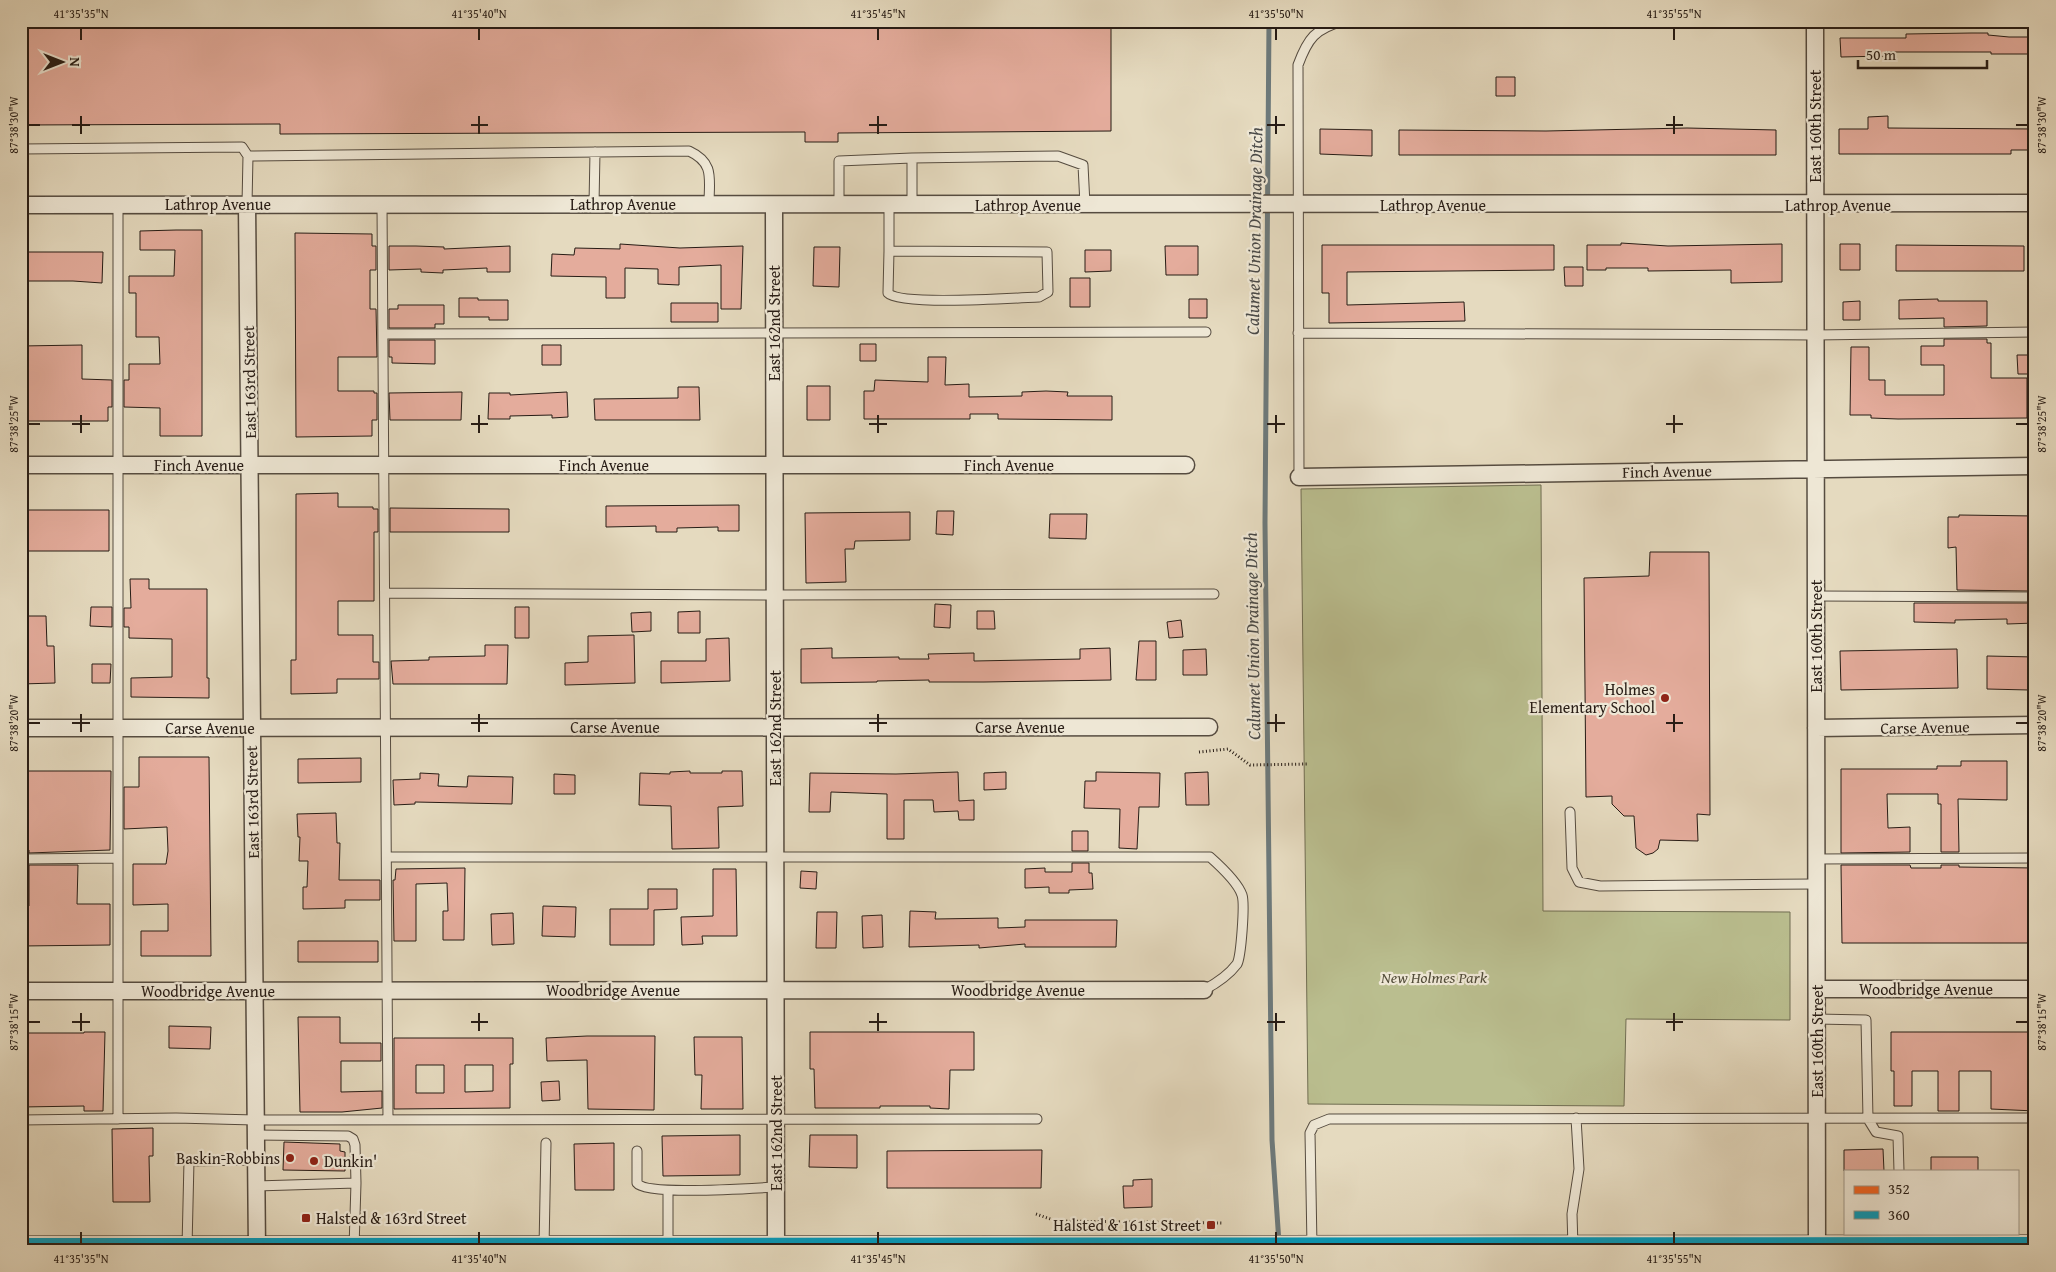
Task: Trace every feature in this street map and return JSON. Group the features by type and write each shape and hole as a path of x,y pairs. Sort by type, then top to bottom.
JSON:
{"main road":[{"path":"21,1250 2035,1249"}],"street":[{"name":"East 160th Street","path":"1815,22 1817,1250"},
{"name":"Lathrop Avenue","path":"21,205 1815,205 2035,203"},
{"name":"East 163rd Street","path":"247,204 256,1250"},
{"name":"East 162nd Street","path":"774,205 776,1250"},
{"name":"Finch Avenue","path":"21,465 1186,465"},
{"name":"Finch Avenue","path":"1299,477 2035,466"},
{"name":"Carse Avenue","path":"1816,728 2035,726"},
{"name":"Carse Avenue","path":"21,728 1209,727"},
{"name":"Woodbridge Avenue","path":"1817,989 2035,989"},
{"name":"Woodbridge Avenue","path":"21,991 1204,990"}],"lane":[{"path":"1299,477 1298,65 1310,37 1325,26 1343,21"},
{"path":"1655,21 2035,22"},
{"path":"21,149 242,147 248,156 247,204"},
{"path":"248,156 689,151 701,157 708,168 709,204"},
{"path":"594,204 595,152"},
{"path":"839,205 839,160 1058,156 1083,165 1085,205"},
{"path":"912,158 912,204"},
{"path":"382,204 388,1120"},
{"path":"889,251 1047,252 1048,292 1039,297 919,300 892,297 888,293 890,204"},
{"path":"118,205 118,1119"},
{"path":"383,334 1206,332"},
{"path":"1298,332 1816,335 2035,332"},
{"path":"385,593 774,595 1214,594"},
{"path":"1816,596 2035,597"},
{"path":"1570,812 1572,868 1579,882 1600,886 1816,884"},
{"path":"387,857 1210,857 1224,870 1242,895 1242,925 1238,962 1223,979 1204,990"},
{"path":"21,859 118,858"},
{"path":"1816,859 2035,858"},
{"path":"1817,1019 1866,1020 1868,1119 1876,1132 1898,1136 1899,1170"},
{"path":"21,1120 176,1118 255,1128 348,1136 353,1139 356,1145 354,1249"},
{"path":"1320,1249 1310,1133 1314,1124 1320,1121 1343,1118 2035,1118"},
{"path":"1573,1248 1572,1214 1579,1169 1576,1118"},
{"path":"255,1128 388,1120 1037,1119"},
{"path":"546,1144 552,1250"},
{"path":"637,1151 638,1185 668,1191 776,1187"},
{"path":"187,1250 189,1161 256,1160"},
{"path":"256,1186 356,1184"},
{"path":"668,1191 668,1249"}],"path":[{"path":"1200,752 1228,749 1250,765 1309,764"},
{"path":"1036,1214 1056,1221 1222,1223"}],"green space":[{"name":"New Holmes Park","path":"1541,485 1543,911 1790,912 1790,1020 1626,1019 1624,1106 1308,1104 1301,489"}],"building":[{"path":"21,21 1111,21 1111,131 838,133 838,142 805,142 805,132 280,134 280,124 21,125"},
{"path":"1988,33 1988,35 2009,37 2035,37 2035,54 1885,52 1885,56 1841,57 1840,38 1906,38 1906,34"},
{"path":"1496,77 1515,77 1515,96 1496,96"},
{"path":"1888,116 1888,128 2035,129 2035,150 2011,150 2011,154 1839,154 1839,129 1868,129 1868,117"},
{"path":"1687,128 1776,130 1776,155 1399,155 1399,130 1546,131"},
{"path":"1320,129 1372,130 1372,156 1320,154"},
{"path":"202,230 202,436 160,436 160,408 124,407 124,380 129,380 129,364 160,364 159,337 136,337 136,293 129,293 129,276 174,276 175,250 140,250 140,231"},
{"path":"295,233 372,234 372,246 376,246 376,270 370,270 370,309 376,309 377,357 338,357 338,391 374,391 374,393 377,393 377,420 372,420 372,436 296,437"},
{"path":"1621,243 1668,246 1782,244 1782,282 1731,283 1731,270 1648,271 1648,268 1606,268 1606,270 1587,270 1587,245 1621,245"},
{"path":"620,244 680,248 743,246 741,309 721,309 721,265 679,267 679,285 658,284 658,269 625,268 625,298 606,298 606,277 551,276 552,254 574,255 575,248 620,249"},
{"path":"1840,244 1860,244 1860,270 1840,270"},
{"path":"1322,245 1554,245 1554,270 1347,272 1347,305 1464,302 1465,321 1329,323 1329,293 1322,293"},
{"path":"1896,245 2024,246 2024,271 1896,271"},
{"path":"389,246 444,247 444,249 510,246 510,272 487,272 487,268 443,270 443,273 421,272 421,269 389,270"},
{"path":"1165,246 1198,246 1198,275 1166,275"},
{"path":"814,247 840,247 839,287 813,286"},
{"path":"1085,250 1111,250 1111,271 1085,272"},
{"path":"21,252 103,252 102,283 21,281"},
{"path":"1564,267 1583,267 1583,286 1565,286"},
{"path":"1070,278 1090,278 1090,307 1070,307"},
{"path":"459,298 508,300 508,320 489,320 489,317 459,317"},
{"path":"1189,299 1207,299 1207,318 1189,318"},
{"path":"1938,299 1938,301 1987,301 1987,326 1944,327 1944,318 1899,319 1899,300"},
{"path":"1860,301 1860,320 1843,320 1843,302"},
{"path":"671,303 718,303 718,322 671,322"},
{"path":"398,305 444,305 444,324 435,324 435,328 389,328 389,309 398,309"},
{"path":"1944,339 1987,339 1987,343 1991,343 1991,378 2027,378 2027,418 1898,419 1871,418 1871,415 1850,415 1851,347 1869,347 1869,380 1885,380 1885,395 1944,395 1944,365 1921,365 1921,346 1944,346"},
{"path":"389,340 435,340 435,364 392,363 392,357 389,357"},
{"path":"860,344 876,344 876,361 860,361"},
{"path":"82,345 82,379 112,380 112,407 108,407 108,421 21,421 21,346"},
{"path":"542,345 561,345 561,365 542,365"},
{"path":"2017,355 2035,355 2035,374 2018,374"},
{"path":"928,357 946,357 945,385 969,384 969,397 1022,396 1022,392 1046,391 1068,392 1067,396 1112,396 1112,420 998,419 998,414 970,414 970,419 864,419 864,391 874,391 875,380 928,382"},
{"path":"807,386 830,386 830,420 807,420"},
{"path":"678,387 699,387 700,420 595,420 594,399 678,398"},
{"path":"462,392 461,420 390,420 389,393"},
{"path":"567,392 568,417 552,418 552,415 510,416 510,419 488,419 489,393 510,393 510,395"},
{"path":"338,493 338,507 373,507 373,509 378,509 378,532 374,532 374,601 338,601 338,635 373,635 373,662 379,662 379,679 337,679 337,693 291,694 291,660 296,660 296,494"},
{"path":"739,505 739,531 718,531 718,527 677,528 677,532 656,532 656,526 606,527 606,506"},
{"path":"390,508 509,509 509,532 390,532"},
{"path":"28,510 109,510 109,551 28,551"},
{"path":"937,511 954,511 953,535 936,534"},
{"path":"910,512 910,540 855,541 854,549 845,549 846,582 806,583 805,513"},
{"path":"1050,514 1087,514 1086,539 1049,538"},
{"path":"1959,515 2035,516 2035,552 2029,553 2028,591 1957,590 1956,547 1948,548 1948,517 1959,517"},
{"path":"1650,552 1709,552 1710,815 1697,814 1698,841 1660,840 1658,849 1646,855 1636,848 1634,816 1624,816 1612,804 1612,796 1586,797 1584,578 1649,576"},
{"path":"130,579 149,579 149,589 207,589 207,678 209,678 209,698 131,697 131,678 172,677 172,639 129,638 129,627 124,627 124,608 131,608"},
{"path":"1914,603 2035,604 2035,623 2007,624 2007,619 1955,620 1955,623 1914,622"},
{"path":"935,604 951,605 950,628 934,627"},
{"path":"91,607 112,607 112,627 90,626"},
{"path":"515,607 529,607 529,638 515,638"},
{"path":"700,611 700,633 678,633 678,612"},
{"path":"977,611 994,611 995,629 977,629"},
{"path":"651,612 651,631 632,632 631,613"},
{"path":"28,616 46,616 47,646 54,646 55,683 21,684 21,646 28,646"},
{"path":"1181,620 1183,637 1169,638 1167,622"},
{"path":"634,635 635,683 565,685 565,663 588,662 588,636"},
{"path":"729,638 730,681 661,683 661,661 706,661 706,639"},
{"path":"1139,641 1156,641 1156,680 1136,680"},
{"path":"485,645 508,645 507,684 393,684 391,661 429,660 429,657 485,656"},
{"path":"832,648 832,658 899,657 899,659 929,659 928,654 974,653 974,661 1080,659 1080,649 1110,648 1111,680 929,682 929,680 801,683 801,649"},
{"path":"1206,649 1207,675 1183,675 1183,650"},
{"path":"1957,649 1958,688 1841,690 1840,651"},
{"path":"1987,656 2035,657 2035,688 2029,688 2029,690 1987,689"},
{"path":"92,664 111,664 110,683 92,683"},
{"path":"139,757 209,757 211,956 141,956 141,931 168,931 168,904 133,905 133,864 166,864 168,851 167,827 124,829 124,787 139,787"},
{"path":"361,758 361,782 298,783 298,759"},
{"path":"1961,761 2007,761 2007,800 1958,799 1959,852 1941,852 1941,804 1938,804 1938,794 1887,794 1888,828 1910,827 1910,852 1841,853 1841,769 1937,769 1937,766 1961,766"},
{"path":"21,771 111,771 110,850 29,853 29,850 26,850 27,812 21,812"},
{"path":"690,771 690,773 722,773 722,771 742,771 743,806 718,807 719,848 672,849 671,806 639,805 640,773 670,774 670,772"},
{"path":"958,772 959,801 974,800 974,820 959,820 958,811 934,812 933,800 904,800 904,839 887,839 887,794 831,792 830,812 809,812 810,773 896,774"},
{"path":"1006,772 1006,789 984,790 984,773"},
{"path":"1096,772 1160,773 1159,807 1139,807 1137,849 1119,848 1120,809 1084,808 1085,781 1096,781"},
{"path":"1208,772 1209,805 1186,805 1185,773"},
{"path":"420,773 439,774 438,786 467,787 468,776 513,777 512,804 415,802 415,804 394,805 393,780 420,779"},
{"path":"554,774 575,775 575,794 554,794"},
{"path":"336,813 337,843 340,843 339,880 380,880 380,900 345,900 345,908 303,909 303,887 307,887 308,861 299,861 300,837 298,837 297,814"},
{"path":"1072,831 1088,831 1088,851 1072,851"},
{"path":"1072,863 1089,863 1089,873 1092,873 1093,889 1069,890 1069,893 1049,893 1049,887 1025,888 1025,869 1045,868 1045,872 1072,872"},
{"path":"29,865 78,865 77,904 110,904 110,945 21,946 21,906 29,906"},
{"path":"1841,865 1910,865 1911,868 1941,868 1941,865 1959,865 1959,867 2035,868 2035,943 1842,943"},
{"path":"465,868 464,940 443,940 443,911 448,911 447,883 416,884 416,941 394,941 393,880 395,880 396,869"},
{"path":"713,869 736,869 737,936 702,936 703,944 682,945 681,917 713,916"},
{"path":"801,871 817,872 816,889 800,888"},
{"path":"648,889 677,889 677,909 654,910 654,945 610,945 610,909 648,909"},
{"path":"543,906 576,907 575,937 542,936"},
{"path":"910,911 936,912 935,919 998,918 998,928 1025,927 1025,920 1117,920 1116,947 1025,947 1025,944 979,948 979,945 909,947"},
{"path":"817,912 837,912 836,948 816,948"},
{"path":"513,913 514,944 492,945 491,914"},
{"path":"882,915 883,947 863,948 862,916"},
{"path":"298,941 378,941 378,962 298,962"},
{"path":"298,1017 340,1017 340,1043 381,1043 381,1061 341,1061 341,1092 382,1091 382,1108 342,1112 300,1112"},
{"path":"169,1026 211,1027 210,1049 169,1048"},
{"path":"105,1032 103,1111 84,1111 84,1106 21,1107 23,1033"},
{"path":"810,1032 974,1032 974,1070 950,1070 949,1109 930,1108 930,1106 815,1108 814,1069 810,1069"},
{"path":"1891,1032 2035,1032 2035,1111 1991,1109 1991,1071 1959,1071 1959,1111 1938,1111 1938,1071 1912,1071 1912,1106 1894,1106 1894,1071 1891,1071"},
{"path":"655,1036 654,1110 588,1109 587,1060 547,1061 546,1038"},
{"path":"694,1037 742,1037 743,1109 701,1109 702,1075 695,1075"},
{"path":"394,1038 513,1038 513,1064 510,1064 510,1108 394,1109","holes":["416,1065 444,1065 444,1093 416,1093","465,1065 493,1065 493,1091 465,1092"]},
{"path":"559,1081 560,1100 542,1101 541,1082"},
{"path":"153,1128 153,1156 149,1156 150,1202 113,1202 112,1129"},
{"path":"740,1135 740,1175 663,1176 662,1136"},
{"path":"810,1135 857,1135 857,1168 809,1167"},
{"name":"Dunkin'","path":"284,1142 340,1144 340,1151 345,1152 345,1171 283,1170"},
{"path":"614,1143 614,1190 575,1190 574,1144"},
{"path":"1883,1149 1884,1170 1844,1170 1844,1150"},
{"path":"1042,1150 1041,1188 887,1188 887,1151"},
{"path":"1931,1157 1978,1157 1978,1170 1931,1170"},
{"path":"1152,1179 1152,1207 1124,1208 1123,1186 1133,1186 1133,1180"}],"waterway":[{"name":"Calumet Union Drainage Ditch","path":"1269,21 1265,523 1272,1140 1279,1243"}],"transit line":[{"name":"360","path":"21,1241 2035,1240"},
{"name":"352","path":"21,1250 2035,1249"}],"place":[{"name":"Holmes Elementary School","path":"1665,698"},
{"name":"Baskin-Robbins","path":"290,1158"},
{"name":"Dunkin'","path":"314,1161"},
{"name":"Halsted & 163rd Street","path":"306,1218"},
{"name":"Halsted & 161st Street","path":"1211,1225"}]}
